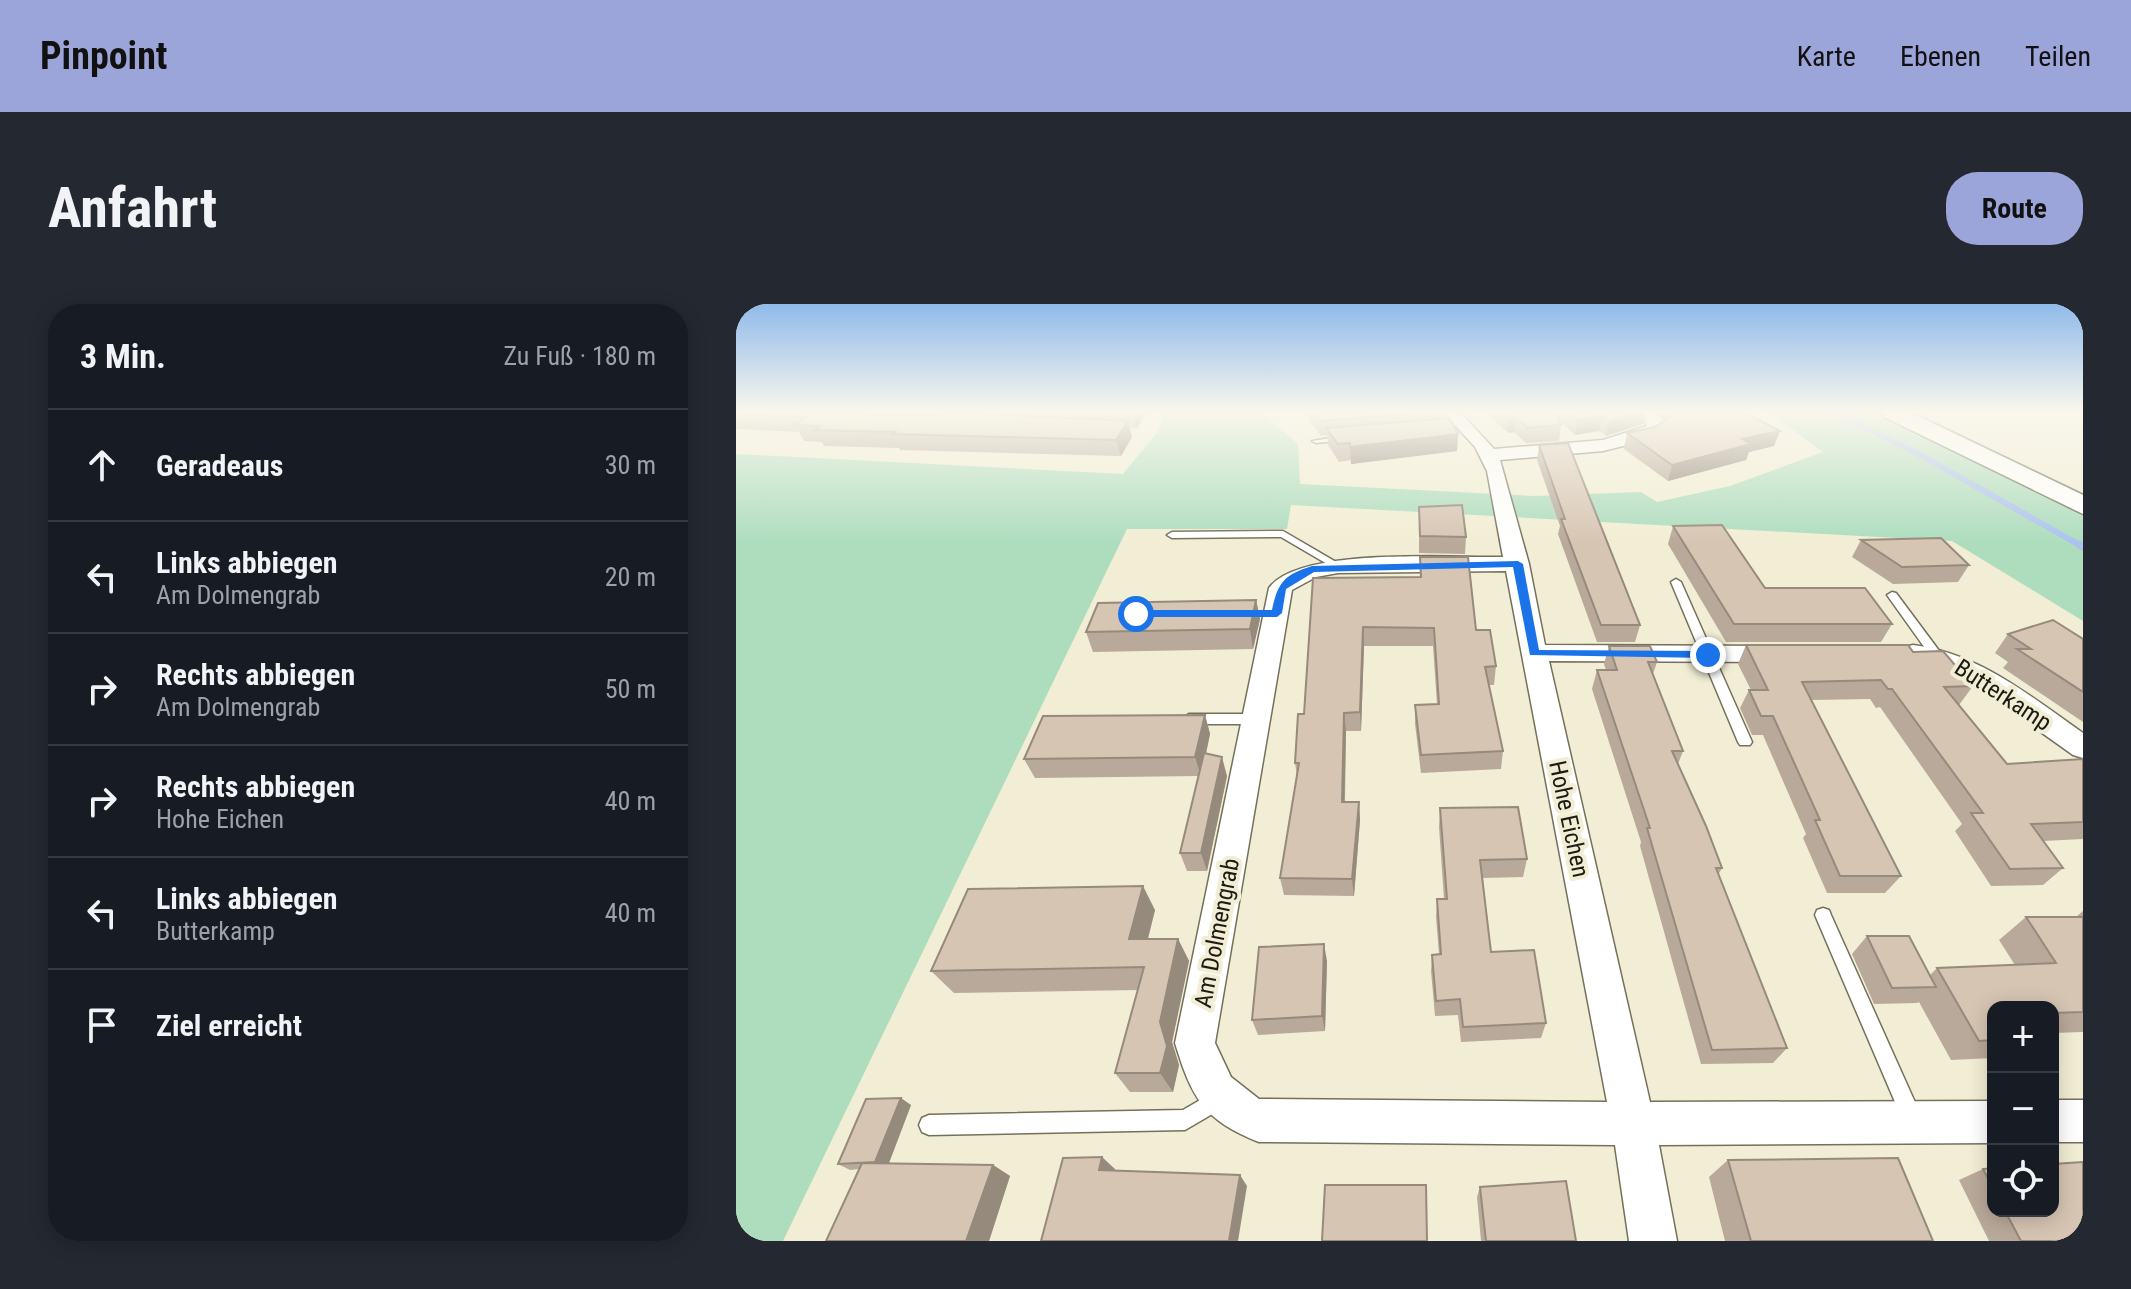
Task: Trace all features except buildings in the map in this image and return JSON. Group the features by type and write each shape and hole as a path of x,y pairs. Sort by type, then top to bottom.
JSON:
{"street":[{"name":"Hohe Eichen","path":"1489,456 1518,564 1633,1124 1653,1241"},
{"path":"1981,456 2083,506"},
{"name":"Am Dolmengrab","path":"1220,1098 1208,1084 1195,1043 1259,719 1269,613 1281,588 1293,577 1312,569 1338,566 1518,564"},
{"path":"1534,653 1801,654"},
{"name":"Butterkamp","path":"1894,653 1936,655 1962,664 2083,748"},
{"path":"1220,1098 1230,1109 1259,1121 1633,1124 1987,1122"},
{"path":"2059,1121 2083,1121"}],"lane":[{"path":"1172,535 1283,534 1338,566"},
{"path":"1676,582 1745,742"},
{"path":"1892,595 1936,655"},
{"path":"1166,719 1259,719"},
{"path":"1823,915 1913,1122"},
{"path":"929,1125 1185,1120 1220,1098"}],"green space":[{"path":"736,456 1123,474 1138,456 1299,456 1300,484 1534,496 1641,492 1657,502 1730,486 1813,456 2006,456 2083,493 2083,621 1952,541 1291,505 1287,529 1127,529 783,1241 736,1241"}],"waterway":[{"path":"1921,456 2083,547 2080,545"}],"route":[{"path":"1136,614 1277,613 1281,588 1293,577 1312,569 1518,564 1534,653 1708,655"}]}
